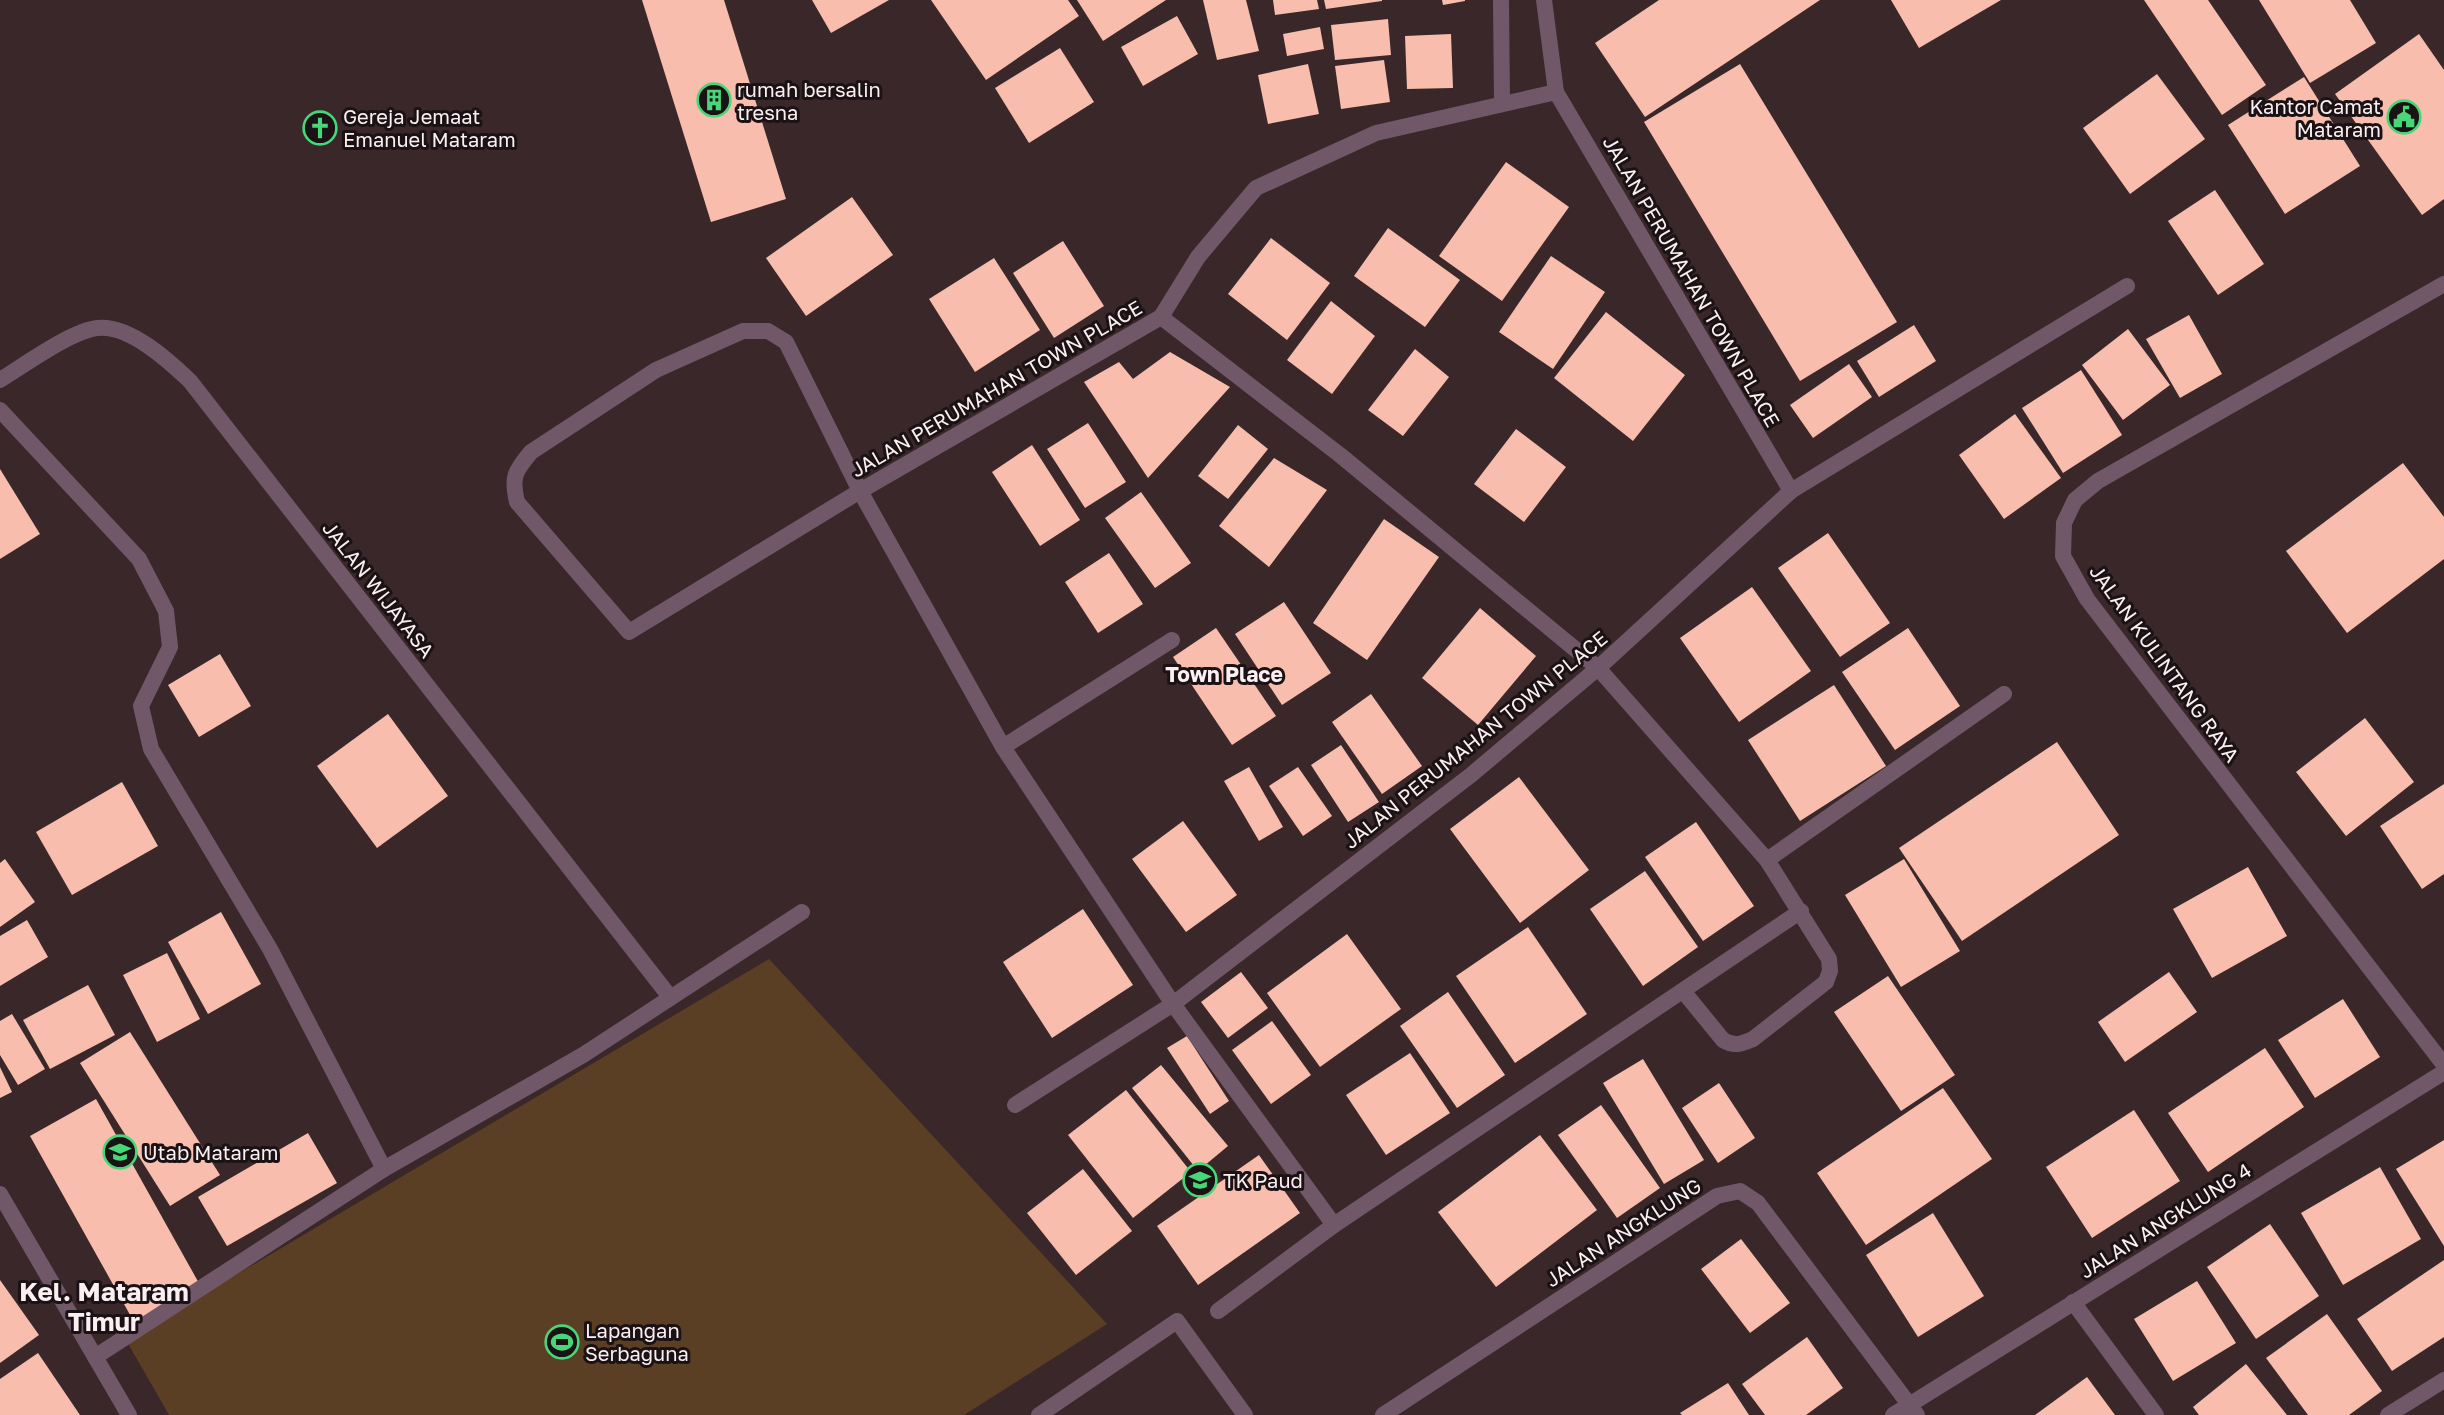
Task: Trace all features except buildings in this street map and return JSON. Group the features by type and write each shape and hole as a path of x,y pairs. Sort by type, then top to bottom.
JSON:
{"street":[{"path":"1501,0 1502,102"},
{"name":"JALAN PERUMAHAN TOWN PLACE","path":"1544,0 1556,92 1791,491"},
{"name":"JALAN PERUMAHAN TOWN PLACE","path":"860,491 786,342 768,330 743,331 656,370 531,452 518,468 513,483 517,502 629,632 860,491 1161,317 1198,257 1256,188 1376,133 1502,102 1556,92"},
{"name":"JALAN KULINTANG RAYA","path":"2444,284 2098,481 2075,500 2064,523 2063,556 2087,599 2444,1065"},
{"name":"JALAN PERUMAHAN TOWN PLACE","path":"1015,1105 1173,1004 1471,775 1598,668 1791,491 2127,285"},
{"path":"1161,317 1340,455 1598,668 1767,860 1829,959 1830,971 1826,982 1753,1039 1731,1045 1722,1040 1683,992"},
{"name":"JALAN WIJAYASA","path":"0,381 62,343 96,328 109,329 132,337 164,355 190,381 670,997"},
{"path":"0,410 139,558 166,611 170,647 141,706 151,749 270,949 384,1169"},
{"path":"860,491 1003,747 1173,1004 1334,1225"},
{"path":"1003,747 1172,640"},
{"path":"1767,860 2004,694"},
{"path":"1218,1311 1334,1225 1801,911"},
{"path":"95,1357 384,1169 583,1055 802,912"},
{"name":"JALAN ANGKLUNG 4","path":"1893,1415 1913,1410 2073,1302 2444,1072"},
{"name":"JALAN ANGKLUNG","path":"1383,1415 1717,1196 1740,1191 1758,1203 1913,1410"},
{"path":"0,1194 129,1415"},
{"path":"2073,1302 2156,1415"},
{"path":"1039,1415 1177,1321 1245,1415"},
{"path":"2388,1415 2444,1380"}],"shaded area":[{"path":"769,959 1107,1324 964,1415 169,1415 126,1340"}],"place":[{"name":"rumah bersalin tresna","path":"714,100"},
{"name":"Kantor Camat Mataram","path":"2404,117"},
{"name":"Gereja Jemaat Emanuel Mataram","path":"320,128"},
{"name":"Utab Mataram","path":"120,1152"},
{"name":"TK Paud","path":"1200,1180"},
{"name":"Lapangan Serbaguna","path":"562,1342"}],"district":[{"name":"Town Place","path":"1224,674"},
{"name":"Kel. Mataram Timur","path":"104,1306"}]}
